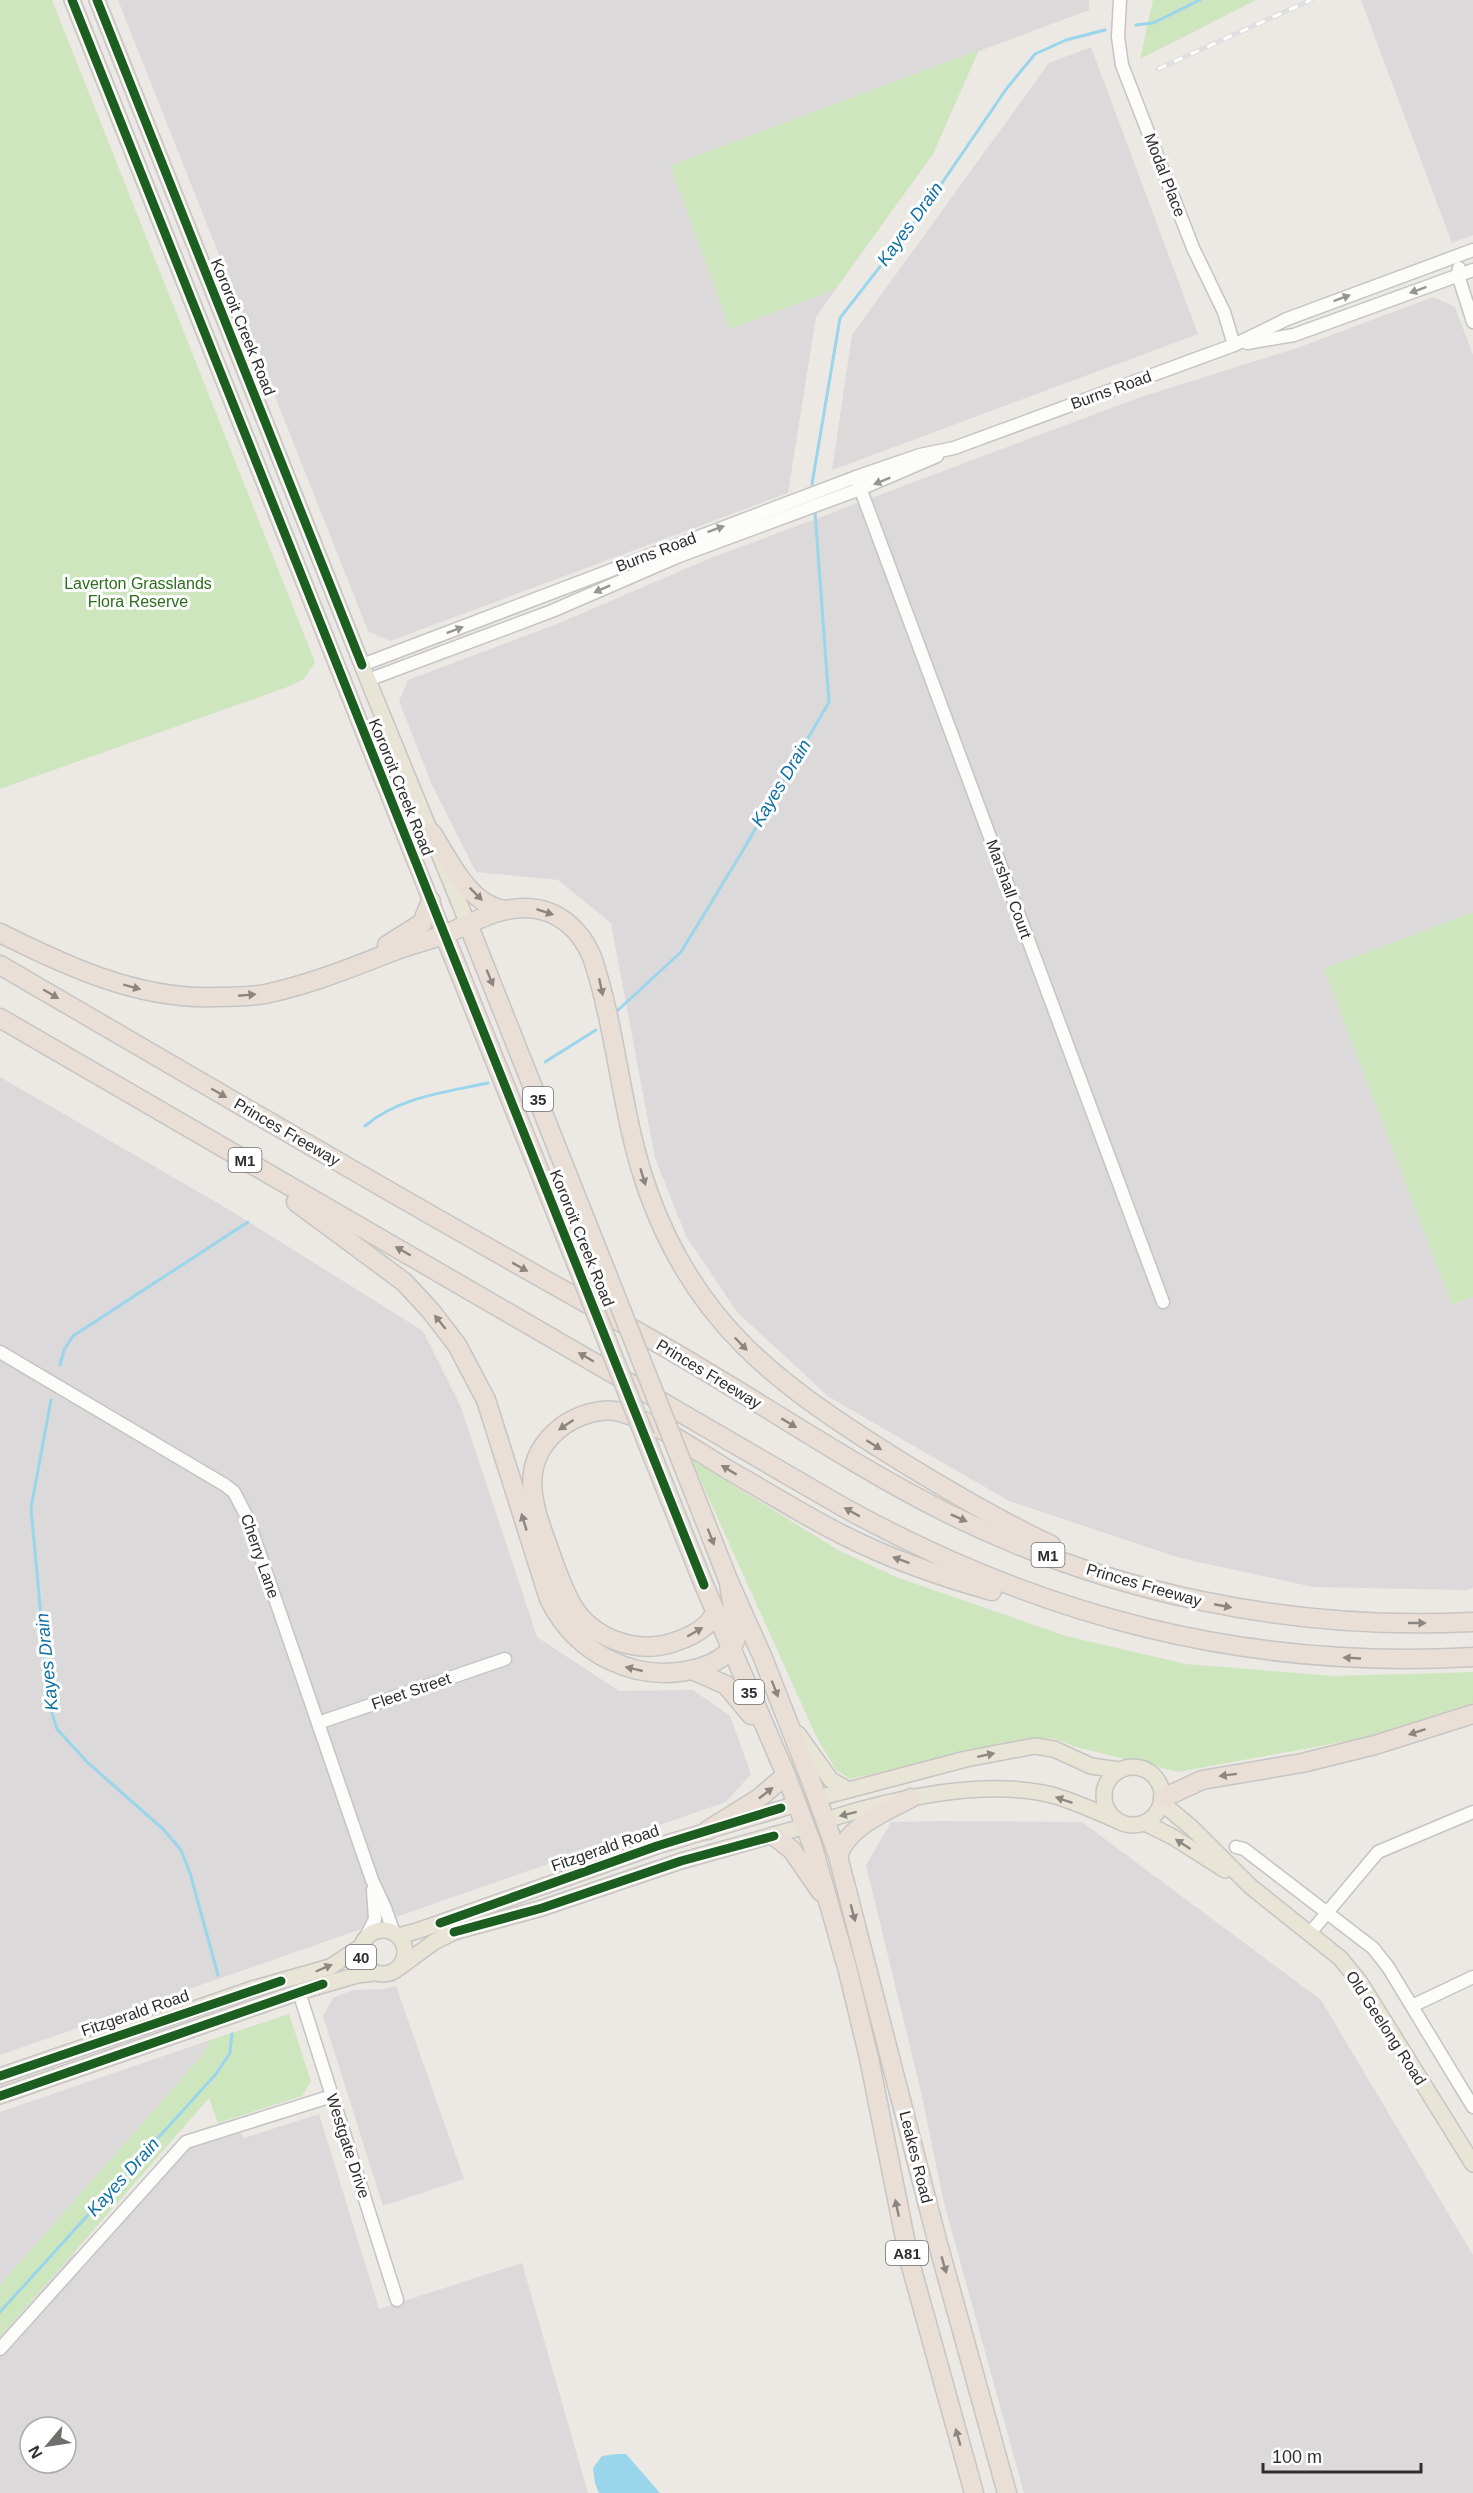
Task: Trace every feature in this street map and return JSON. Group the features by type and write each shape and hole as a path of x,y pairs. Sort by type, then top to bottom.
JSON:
{"highway":[{"path":"432,833 469,888 489,906 505,910"},
{"path":"358,965 422,923 431,901"},
{"path":"0,933 87,973 156,993 212,998 264,994 358,965 505,910 530,908 556,916 569,924 587,944 598,973 635,1146 648,1193 676,1257 704,1300 733,1335 769,1371 802,1397 963,1500 1029,1534 1147,1588"},
{"name":"Kororoit Creek Road","path":"468,924 826,1820"},
{"name":"Kororoit Creek Road","path":"444,934 715,1612 806,1826"},
{"name":"Princes Freeway","path":"0,965 469,1238 667,1349 798,1428 947,1512 1031,1549 1147,1588 1234,1608 1327,1621 1473,1622"},
{"path":"0,1019 302,1205 404,1282 444,1326 468,1363 482,1392 549,1599 563,1624 588,1648 619,1665 656,1673 692,1670 713,1662 731,1649 735,1642 736,1629 729,1582"},
{"name":"M1","path":"0,1019 880,1527 971,1571 1092,1614 1201,1641 1328,1657 1423,1659 1473,1657"},
{"path":"715,1612 708,1624 692,1634 672,1643 648,1647 634,1646 614,1640 595,1630 578,1614 562,1584 537,1516 531,1492 531,1479 538,1457 558,1430 577,1418 597,1411 621,1412 665,1433 836,1532 895,1558 984,1589 1028,1601 1139,1629 1201,1641"},
{"path":"692,1670 726,1685 767,1736"},
{"path":"1162,1800 1202,1780 1302,1763 1365,1747 1473,1714"},
{"path":"708,1830 758,1799 786,1775"},
{"name":"Fitzgerald Road","path":"797,1804 818,1798"},
{"path":"838,1856 843,1844 852,1835 878,1816 912,1798"},
{"path":"806,1826 826,1820"},
{"name":"Leakes Road","path":"826,1820 838,1856 938,2244 1007,2493"},
{"name":"Leakes Road","path":"806,1826 830,1906 869,2058 909,2259 974,2493"},
{"path":"774,1836 792,1850 830,1906"}],"main road":[{"name":"Kororoit Creek Road","path":"72,0 444,934"},
{"name":"Kororoit Creek Road","path":"97,0 368,680 468,924"},
{"path":"122,127 144,119"},
{"path":"210,349 232,341"},
{"path":"343,681 362,665"},
{"path":"343,681 368,680"},
{"path":"787,1720 831,1780 849,1790"},
{"name":"Fitzgerald Road","path":"818,1798 966,1759 1035,1746 1054,1749 1091,1767 1119,1770"},
{"path":"826,1820 912,1798 953,1792 1010,1790 1051,1795 1130,1826 1145,1823 1156,1815 1162,1800 1160,1784 1147,1770 1133,1767 1119,1770 1108,1780 1104,1794 1107,1809 1116,1820"},
{"name":"Old Geelong Road","path":"1162,1800 1250,1886"},
{"name":"Fitzgerald Road","path":"396,1934 417,1931 549,1882 708,1830 797,1804"},
{"name":"Old Geelong Road","path":"1145,1823 1173,1837 1250,1886 1340,1959 1359,1981 1473,2164"},
{"name":"40","path":"400,1967 405,1954 402,1941 396,1934 381,1930 368,1935 361,1952 364,1965 375,1973 389,1974 400,1967 434,1942 454,1932 542,1908 681,1861 806,1826"},
{"name":"Fitzgerald Road","path":"0,2075 252,1989 330,1966 363,1943"},
{"name":"Fitzgerald Road","path":"0,2096 299,1992 357,1975 375,1973"}],"street":[{"name":"Modal Place","path":"1120,0 1118,37 1122,65 1193,248 1224,312 1234,345"},
{"name":"Burns Road","path":"368,680 552,611 920,455 954,448 1234,345 1287,319 1473,250"},
{"path":"1460,254 1473,268"},
{"path":"1460,254 1458,275 1473,322"},
{"name":"Burns Road","path":"1234,345 1294,335 1473,268"},
{"name":"Burns Road","path":"362,665 636,559 858,483"},
{"name":"Marshall Court","path":"858,483 1163,1302"},
{"path":"636,559 641,572"},
{"path":"434,638 434,655"},
{"name":"Cherry Lane","path":"0,1352 196,1467 234,1492 247,1517 372,1880 396,1934"},
{"name":"Fleet Street","path":"318,1723 505,1659"},
{"path":"1310,1933 1378,1852 1473,1812"},
{"path":"1236,1847 1244,1849 1373,1948 1388,1967 1473,2107"},
{"name":"Cherry Lane","path":"363,1943 375,1919 372,1880"},
{"path":"1412,2006 1473,1977"},
{"name":"Westgate Drive","path":"299,1992 398,2300"},
{"path":"0,2349 186,2142 332,2096"}],"shaded area":[{"path":"118,0 1089,0 1089,10 671,166 730,328 836,289 816,317 788,493 390,641 368,631"},
{"path":"1361,0 1473,0 1473,235 1452,243"},
{"path":"1091,47 1198,334 832,470 852,335 1049,63"},
{"path":"1433,297 1455,307 1473,355 1473,912 1324,969 1453,1305 1473,1297 1473,1588 1467,1590 1313,1587 1180,1558 1009,1501 829,1397 737,1312 686,1236 655,1158 611,923 558,880 476,872 432,785 399,701 408,680 557,624 706,560 1141,397 1297,348"},
{"path":"0,1077 233,1212 423,1331 461,1407 537,1637 619,1691 693,1690 730,1716 751,1774 726,1802 0,2055"},
{"path":"891,1822 1082,1822 1321,2000 1473,2255 1473,2493 1024,2493 944,2203 921,2092 866,1865"},
{"path":"396,1986 464,2179 383,2206 323,2016 333,1998 353,1990"},
{"path":"210,2040 201,2057 0,2285 0,2112"},
{"path":"319,2114 379,2309 522,2263 588,2493 0,2493 0,2337 75,2252 81,2271 186,2148 241,2133 244,2138"}],"green space":[{"name":"Laverton Grasslands Flora Reserve","path":"0,0 52,0 315,662 304,679 285,688 0,789"},
{"path":"1153,0 1256,0 1140,59"},
{"path":"979,50 933,154 836,289 730,329 670,166"},
{"path":"1473,912 1473,1297 1452,1305 1324,969"},
{"path":"691,1459 838,1550 896,1577 1066,1636 1186,1664 1333,1676 1473,1672 1473,1703 1364,1738 1178,1772 1076,1747 1052,1738 1022,1741 850,1779 836,1770 817,1738"},
{"path":"289,2014 311,2081 302,2096 218,2123 209,2098 0,2337 0,2285 201,2057 210,2040"}],"water":[{"path":"626,2454 660,2493 599,2493 593,2468 602,2456"}],"waterway":[{"name":"Kayes Drain","path":"1136,25 1153,23 1200,0"},
{"name":"Kayes Drain","path":"812,484 840,318 918,218 1007,88 1035,54 1066,40 1105,30"},
{"name":"Kayes Drain","path":"617,1011 681,952 829,702 815,512"},
{"name":"Kayes Drain","path":"545,1062 596,1030"},
{"name":"Kayes Drain","path":"365,1126 392,1108 408,1102 488,1083"},
{"name":"Kayes Drain","path":"60,1365 64,1350 73,1336 248,1222"},
{"name":"Kayes Drain","path":"51,1400 31,1508 49,1704 57,1729 87,1762 163,1829 181,1850 190,1873 218,1975"},
{"name":"Kayes Drain","path":"0,2312 216,2074 230,2053 232,2034"}],"railway":[{"path":"1158,69 1311,0"}],"cycle path":[{"path":"72,0 704,1585"},
{"path":"97,0 362,665"},
{"path":"440,1923 657,1846 781,1808"},
{"path":"454,1932 542,1908 681,1861 774,1836"},
{"path":"0,2076 281,1981"},
{"path":"0,2096 323,1984"}]}
